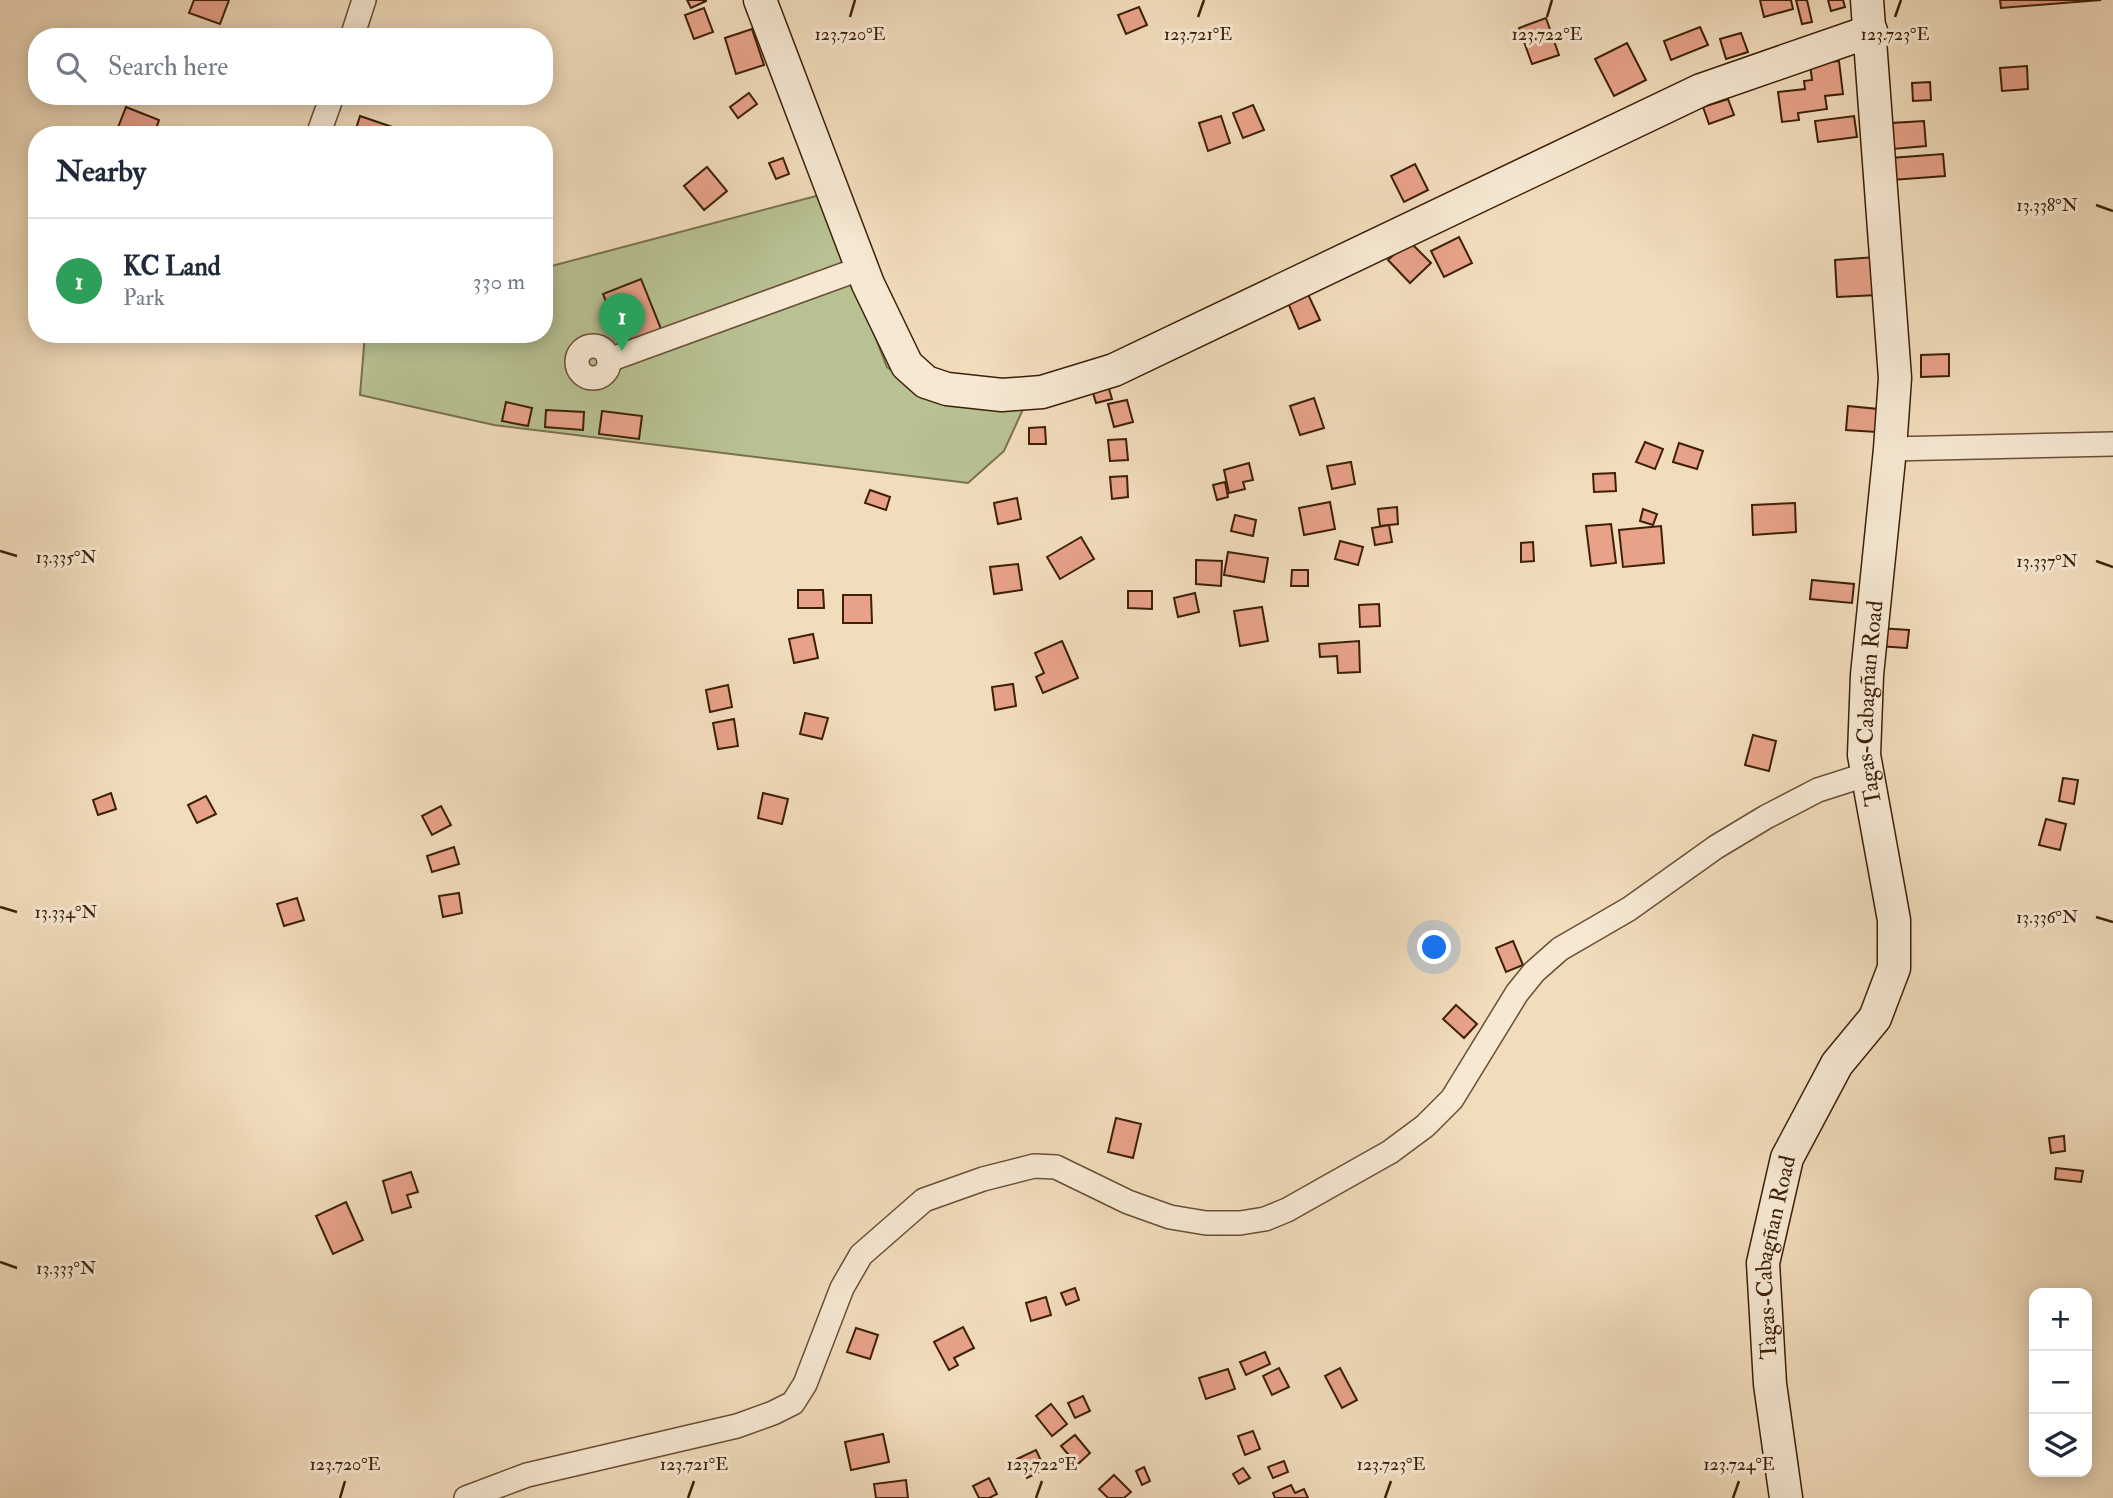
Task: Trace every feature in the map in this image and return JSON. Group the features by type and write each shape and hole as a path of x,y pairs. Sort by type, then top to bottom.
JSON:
{"street":[{"path":"355,28 365,0"},
{"path":"760,0 862,268 907,365 926,382 947,389 1002,395 1042,392 1114,370 1701,90 1871,31"},
{"name":"Tagas-Cabagñan Road","path":"1786,1498 1770,1384 1763,1263 1787,1158 1837,1064 1875,1018 1894,968 1894,920 1864,755 1867,675 1891,449 1895,378 1867,0"},
{"path":"321,126 329,105"},
{"path":"609,360 862,268"},
{"path":"1891,449 2113,444"},
{"path":"466,1498 527,1475 737,1426 793,1404 805,1384 842,1288 861,1255 924,1200 983,1179 1034,1166 1056,1167 1128,1202 1170,1217 1206,1223 1240,1223 1265,1219 1287,1210 1390,1152 1425,1126 1452,1099 1517,993 1534,972 1560,949 1629,909 1716,847 1766,817 1818,790 1868,774"}],"green space":[{"path":"820,195 887,367 931,397 1024,407 1004,451 968,483 494,425 360,395 364,343 553,343 553,266"}],"building":[{"path":"194,0 229,0 220,24 189,13"},
{"path":"687,0 706,0 706,1 691,8"},
{"path":"1760,0 1791,0 1793,9 1764,17"},
{"path":"1796,0 1807,0 1812,22 1802,24"},
{"path":"1828,0 1843,0 1845,7 1831,11"},
{"path":"2000,0 2101,0 2001,8"},
{"path":"1139,7 1147,25 1126,34 1118,15"},
{"path":"704,8 713,32 694,39 685,15"},
{"path":"1546,18 1559,55 1532,64 1519,28"},
{"path":"1700,27 1708,45 1671,60 1664,41"},
{"path":"752,29 764,65 736,74 725,38"},
{"path":"1741,33 1748,52 1726,59 1720,39"},
{"path":"1627,43 1646,80 1614,96 1595,59"},
{"path":"1839,61 1843,94 1825,96 1827,109 1798,113 1799,120 1782,122 1778,92 1805,89 1804,81 1812,80 1810,64"},
{"path":"2027,66 2028,89 2002,91 2000,68"},
{"path":"1930,82 1931,100 1913,101 1912,83"},
{"path":"749,93 757,104 738,118 730,107"},
{"path":"1728,99 1734,115 1709,124 1703,107"},
{"path":"1253,105 1264,130 1243,138 1233,113"},
{"path":"126,107 159,120 157,126 119,126"},
{"path":"360,116 389,126 357,126"},
{"path":"1221,116 1230,143 1208,151 1199,123"},
{"path":"1854,116 1857,137 1818,142 1815,121"},
{"path":"1924,121 1926,146 1893,149 1891,123"},
{"path":"1943,154 1945,176 1892,180 1890,158"},
{"path":"783,158 789,174 776,179 769,163"},
{"path":"1415,164 1428,190 1404,202 1391,176"},
{"path":"707,167 727,191 704,210 684,186"},
{"path":"1459,237 1472,263 1444,277 1431,251"},
{"path":"1409,241 1431,263 1410,283 1388,260"},
{"path":"1876,257 1878,295 1837,297 1835,260"},
{"path":"641,279 661,329 624,345 603,294"},
{"path":"1306,290 1320,320 1299,329 1286,298"},
{"path":"1949,354 1949,376 1921,377 1921,355"},
{"path":"1107,382 1112,399 1096,403 1091,386"},
{"path":"1314,398 1324,428 1300,435 1290,406"},
{"path":"1127,400 1133,422 1114,427 1108,404"},
{"path":"506,402 532,408 528,426 502,421"},
{"path":"1848,406 1878,409 1876,432 1846,430"},
{"path":"546,410 584,412 583,430 545,427"},
{"path":"602,411 642,416 639,439 599,434"},
{"path":"1045,427 1046,444 1029,444 1029,428"},
{"path":"1126,439 1128,460 1110,461 1108,440"},
{"path":"1645,442 1663,449 1655,469 1636,462"},
{"path":"1679,443 1703,451 1697,469 1673,462"},
{"path":"1351,462 1355,484 1332,489 1327,466"},
{"path":"1249,463 1253,480 1243,482 1245,489 1229,493 1224,470"},
{"path":"1615,473 1616,491 1594,492 1593,474"},
{"path":"1127,476 1128,497 1112,499 1110,477"},
{"path":"1225,482 1228,497 1217,500 1213,485"},
{"path":"870,490 890,497 886,510 865,503"},
{"path":"1017,498 1021,519 998,524 994,503"},
{"path":"1330,502 1335,529 1304,535 1299,508"},
{"path":"1795,503 1796,532 1753,535 1752,505"},
{"path":"1397,507 1398,524 1380,526 1378,509"},
{"path":"1643,509 1657,514 1653,525 1640,521"},
{"path":"1235,515 1256,520 1253,536 1231,531"},
{"path":"1611,524 1616,563 1591,566 1586,526"},
{"path":"1389,525 1392,542 1375,545 1372,528"},
{"path":"1661,526 1664,563 1623,567 1619,530"},
{"path":"1081,537 1094,559 1060,579 1047,557"},
{"path":"1340,541 1363,547 1358,565 1335,559"},
{"path":"1533,542 1534,561 1521,562 1521,543"},
{"path":"1228,552 1268,558 1264,582 1224,575"},
{"path":"1196,560 1222,561 1221,586 1196,584"},
{"path":"1018,564 1022,590 994,594 990,567"},
{"path":"1292,570 1308,570 1308,586 1291,586"},
{"path":"1812,580 1854,584 1852,603 1810,599"},
{"path":"798,590 823,590 824,608 798,608"},
{"path":"1128,591 1152,591 1152,609 1128,608"},
{"path":"1195,593 1199,612 1178,617 1174,598"},
{"path":"843,595 871,595 872,623 843,623"},
{"path":"1379,604 1380,626 1360,627 1359,605"},
{"path":"1262,607 1268,641 1240,646 1234,611"},
{"path":"1878,628 1909,630 1907,648 1877,646"},
{"path":"813,634 818,658 794,663 789,639"},
{"path":"1062,641 1078,678 1043,693 1036,677 1044,673 1035,653"},
{"path":"1359,641 1360,672 1338,673 1337,656 1320,657 1319,644"},
{"path":"1013,684 1016,706 995,710 992,687"},
{"path":"728,685 732,707 710,712 706,690"},
{"path":"805,713 828,718 822,739 800,734"},
{"path":"734,719 738,746 718,749 713,723"},
{"path":"1753,735 1776,741 1769,771 1745,765"},
{"path":"2063,778 2078,780 2074,804 2059,801"},
{"path":"111,793 116,809 98,815 93,800"},
{"path":"763,793 788,799 782,824 758,818"},
{"path":"206,796 216,814 197,823 188,805"},
{"path":"441,806 451,825 432,835 422,816"},
{"path":"2046,819 2066,824 2060,850 2039,845"},
{"path":"454,847 459,864 432,872 427,856"},
{"path":"459,893 462,913 443,917 439,896"},
{"path":"297,898 304,920 284,926 277,904"},
{"path":"1513,941 1523,965 1506,972 1496,948"},
{"path":"1456,1005 1477,1024 1464,1038 1443,1019"},
{"path":"1116,1118 1141,1124 1133,1158 1108,1152"},
{"path":"2064,1136 2065,1151 2051,1153 2049,1138"},
{"path":"2056,1168 2083,1171 2081,1182 2055,1179"},
{"path":"411,1172 418,1192 407,1195 411,1207 392,1213 383,1181"},
{"path":"346,1202 363,1240 333,1254 316,1216"},
{"path":"1075,1288 1079,1300 1066,1305 1061,1293"},
{"path":"1046,1297 1051,1315 1031,1321 1026,1303"},
{"path":"963,1327 974,1348 954,1358 958,1365 949,1370 934,1342"},
{"path":"856,1328 878,1335 870,1359 847,1352"},
{"path":"1265,1352 1270,1364 1246,1375 1240,1362"},
{"path":"1279,1368 1289,1387 1272,1395 1263,1376"},
{"path":"1340,1368 1357,1400 1342,1408 1325,1376"},
{"path":"1228,1369 1235,1389 1206,1399 1199,1378"},
{"path":"1083,1396 1090,1411 1075,1418 1068,1403"},
{"path":"1051,1404 1067,1424 1052,1436 1036,1416"},
{"path":"1253,1431 1260,1449 1245,1455 1238,1436"},
{"path":"883,1434 889,1462 851,1470 845,1442"},
{"path":"1075,1435 1090,1453 1077,1465 1061,1446"},
{"path":"1036,1450 1045,1469 1027,1478 1017,1459"},
{"path":"1284,1461 1288,1472 1273,1478 1268,1467"},
{"path":"1144,1467 1150,1481 1142,1485 1136,1471"},
{"path":"1243,1468 1250,1478 1239,1484 1233,1474"},
{"path":"1114,1475 1131,1492 1124,1498 1108,1498 1099,1489"},
{"path":"989,1478 997,1494 989,1498 979,1498 973,1486"},
{"path":"906,1480 908,1498 876,1498 874,1484"},
{"path":"1291,1485 1295,1493 1304,1489 1308,1498 1275,1498 1273,1493"}],"place":[{"name":"KC Land","path":"622,351"}]}
